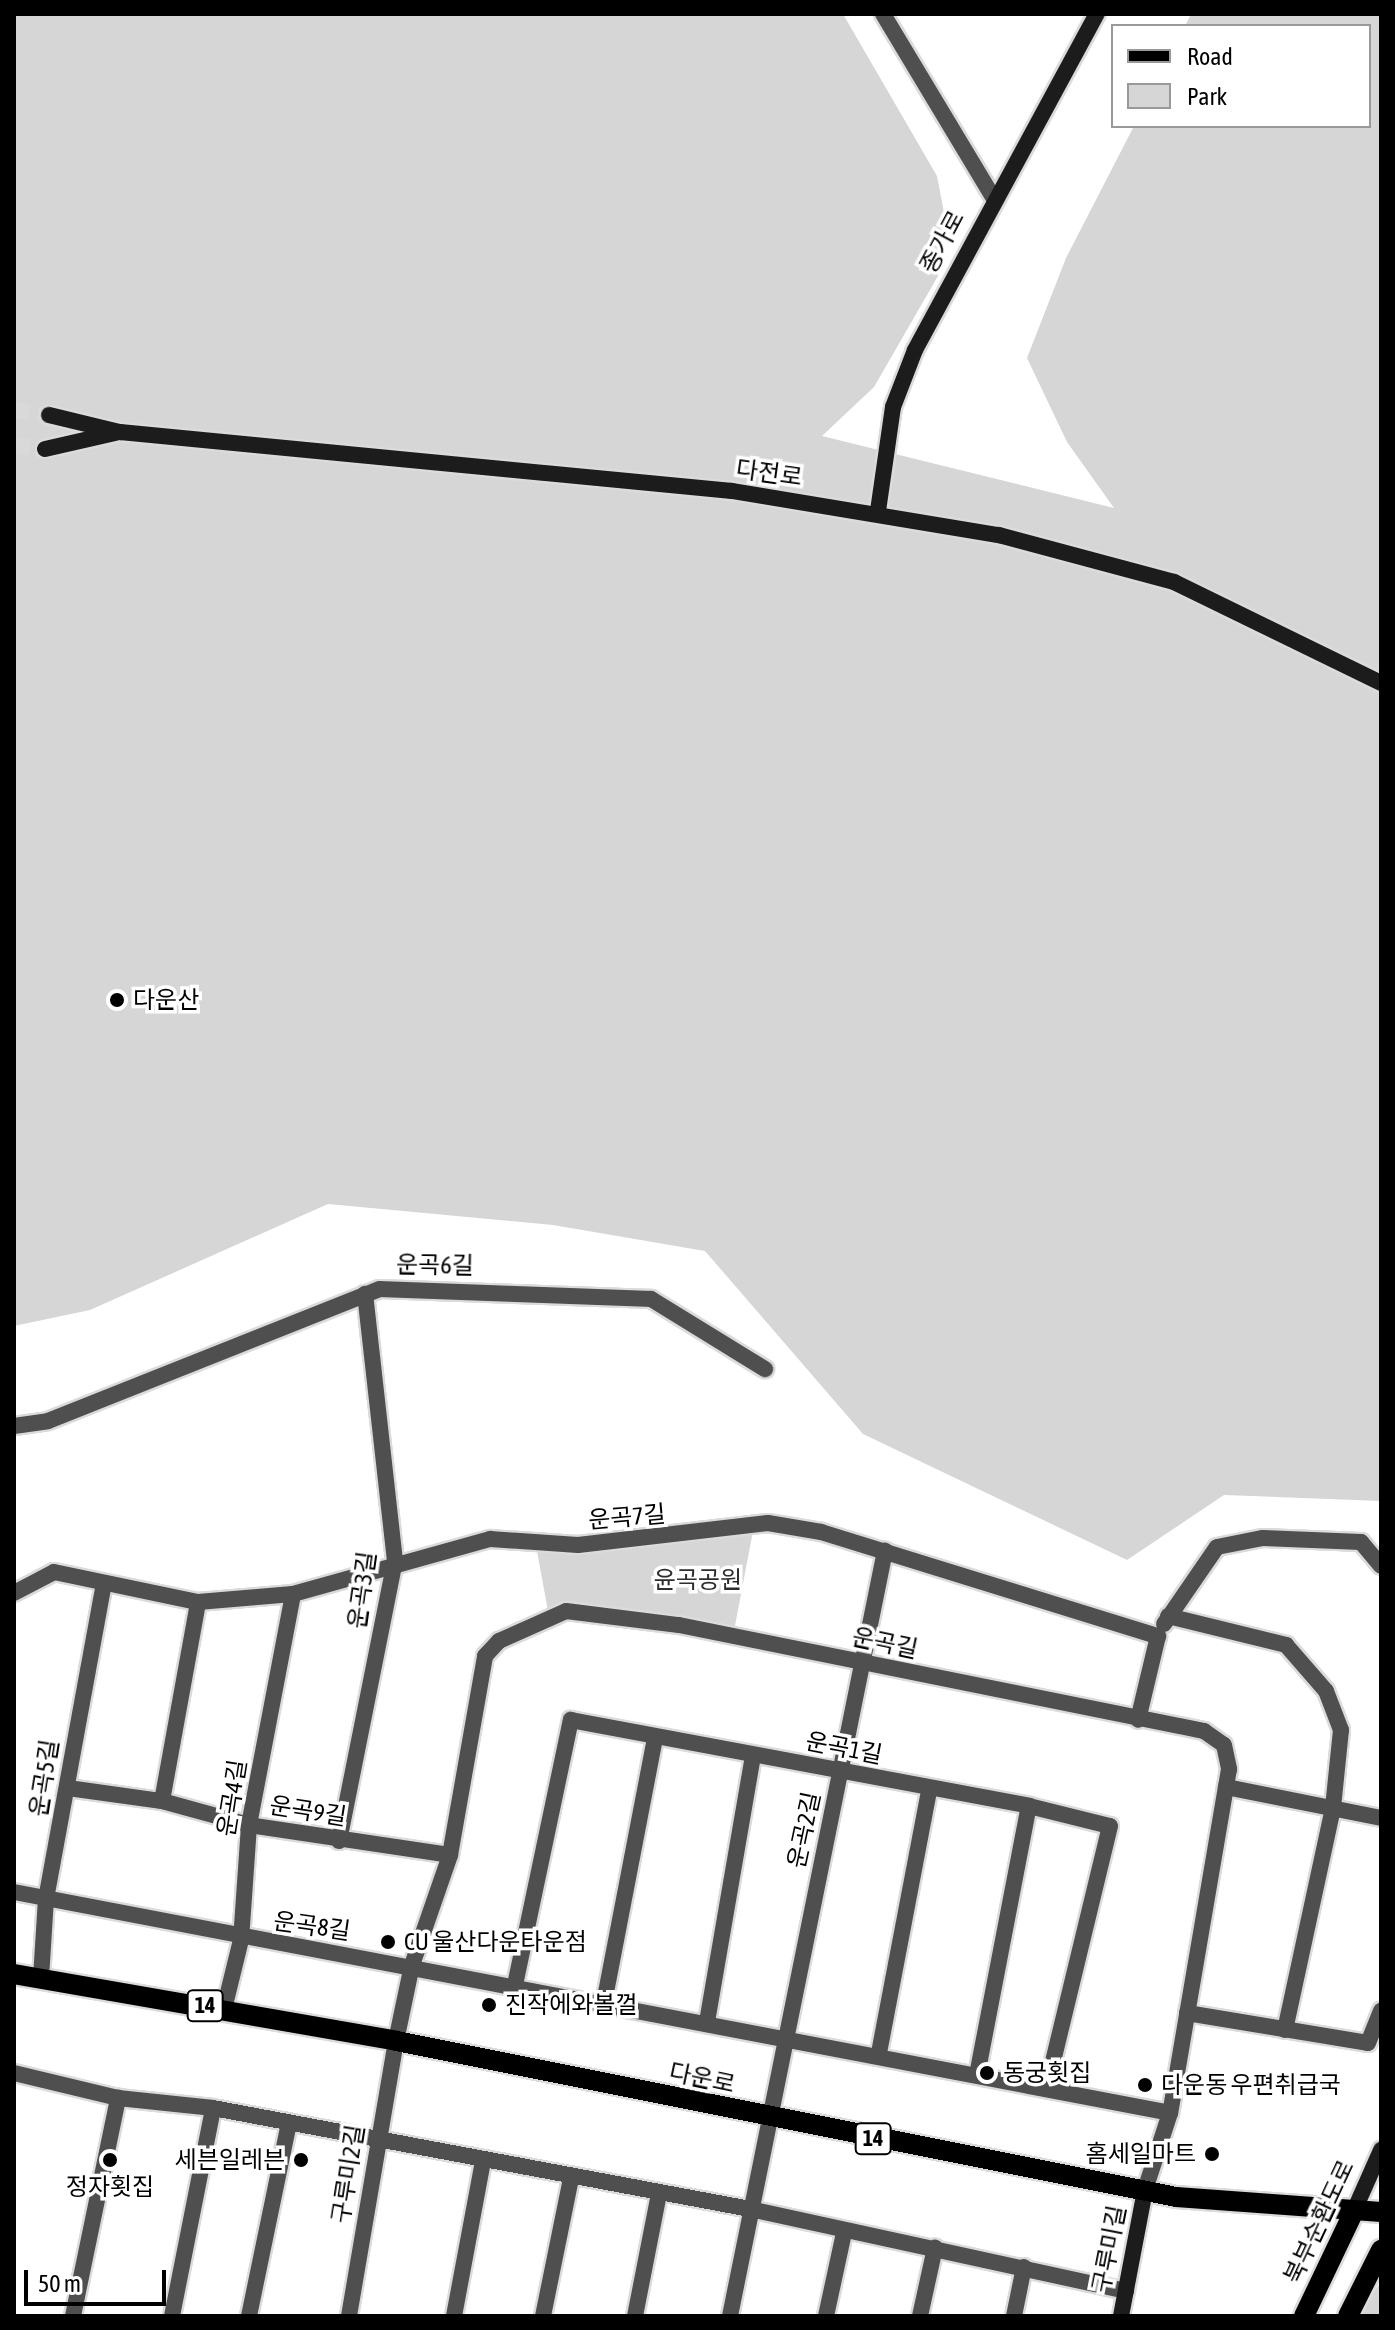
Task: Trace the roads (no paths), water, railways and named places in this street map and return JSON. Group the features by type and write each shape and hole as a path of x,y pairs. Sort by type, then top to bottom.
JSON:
{"main road":[{"name":"종가로","path":"878,511 893,407 937,302 1097,14"},
{"name":"다전로","path":"49,415 120,432 878,511 1174,582 1381,683"},
{"name":"다전로","path":"45,449 120,432"},
{"name":"다운로","path":"14,1974 396,2041 772,2119 1145,2190 1242,2206 1381,2212"},
{"name":"북부순환도로","path":"1304,2316 1381,2150"},
{"name":"구루미길","path":"1121,2316 1145,2190"},
{"path":"1348,2316 1378,2257"}],"street":[{"path":"883,14 993,197"},
{"name":"운곡6길","path":"14,1426 48,1421 365,1294 640,1296 765,1369"},
{"name":"운곡3길","path":"339,1841 395,1561 365,1294"},
{"name":"운곡7길","path":"14,1593 54,1572 103,1587 198,1602 293,1594 395,1561 490,1539 578,1545 768,1523 885,1551 1158,1636"},
{"path":"1138,1720 1158,1636 1168,1616 1217,1547 1263,1538 1361,1542 1381,1566"},
{"name":"운곡2길","path":"730,2316 885,1551"},
{"name":"운곡5길","path":"41,1978 46,1899 103,1587"},
{"name":"운곡4길","path":"224,2009 241,1940 249,1825 293,1594"},
{"path":"162,1801 198,1602"},
{"name":"운곡길","path":"396,2041 412,1965 450,1855 485,1656 499,1641 566,1611 864,1663 1204,1731 1224,1745 1226,1787 1170,2113 1145,2190"},
{"path":"1168,1616 1286,1645 1326,1691 1341,1730 1333,1808 1285,2030"},
{"name":"운곡1길","path":"515,1985 571,1720 929,1790 1029,1806 1110,1826 1047,2087"},
{"path":"604,2003 655,1738"},
{"path":"707,2022 753,1755"},
{"path":"1226,1787 1381,1818"},
{"name":"운곡9길","path":"68,1788 162,1801 249,1825 339,1841 450,1855"},
{"path":"879,2053 929,1790"},
{"path":"977,2075 1029,1806"},
{"name":"운곡8길","path":"14,1892 241,1940 412,1965 879,2053 1170,2113"},
{"path":"1187,2013 1368,2043 1381,2011"},
{"name":"구루미2길","path":"349,2316 396,2041"},
{"path":"14,2073 118,2098 213,2108 376,2144 750,2209 844,2233 935,2248 1126,2291"},
{"path":"73,2316 118,2098"},
{"path":"172,2316 213,2108"},
{"path":"249,2316 289,2123"},
{"path":"454,2316 483,2161"},
{"path":"543,2316 571,2178"},
{"path":"635,2316 659,2194"},
{"path":"826,2316 844,2233"},
{"path":"920,2316 935,2248"},
{"path":"1014,2316 1024,2267"}],"tunnel":[{"path":"14,410 49,415"},
{"path":"14,445 45,449"}],"place":[{"name":"다운산","path":"117,1000"},
{"name":"CU 울산다운타운점","path":"388,1942"},
{"name":"진작에와볼껄","path":"489,2005"},
{"name":"동궁횟집","path":"987,2073"},
{"name":"다운동 우편취급국","path":"1145,2085"},
{"name":"홈세일마트","path":"1212,2154"},
{"name":"정자횟집","path":"110,2160"},
{"name":"세븐일레븐","path":"301,2160"}],"park label":[{"name":"윤곡공원","path":"698,1580"}]}
